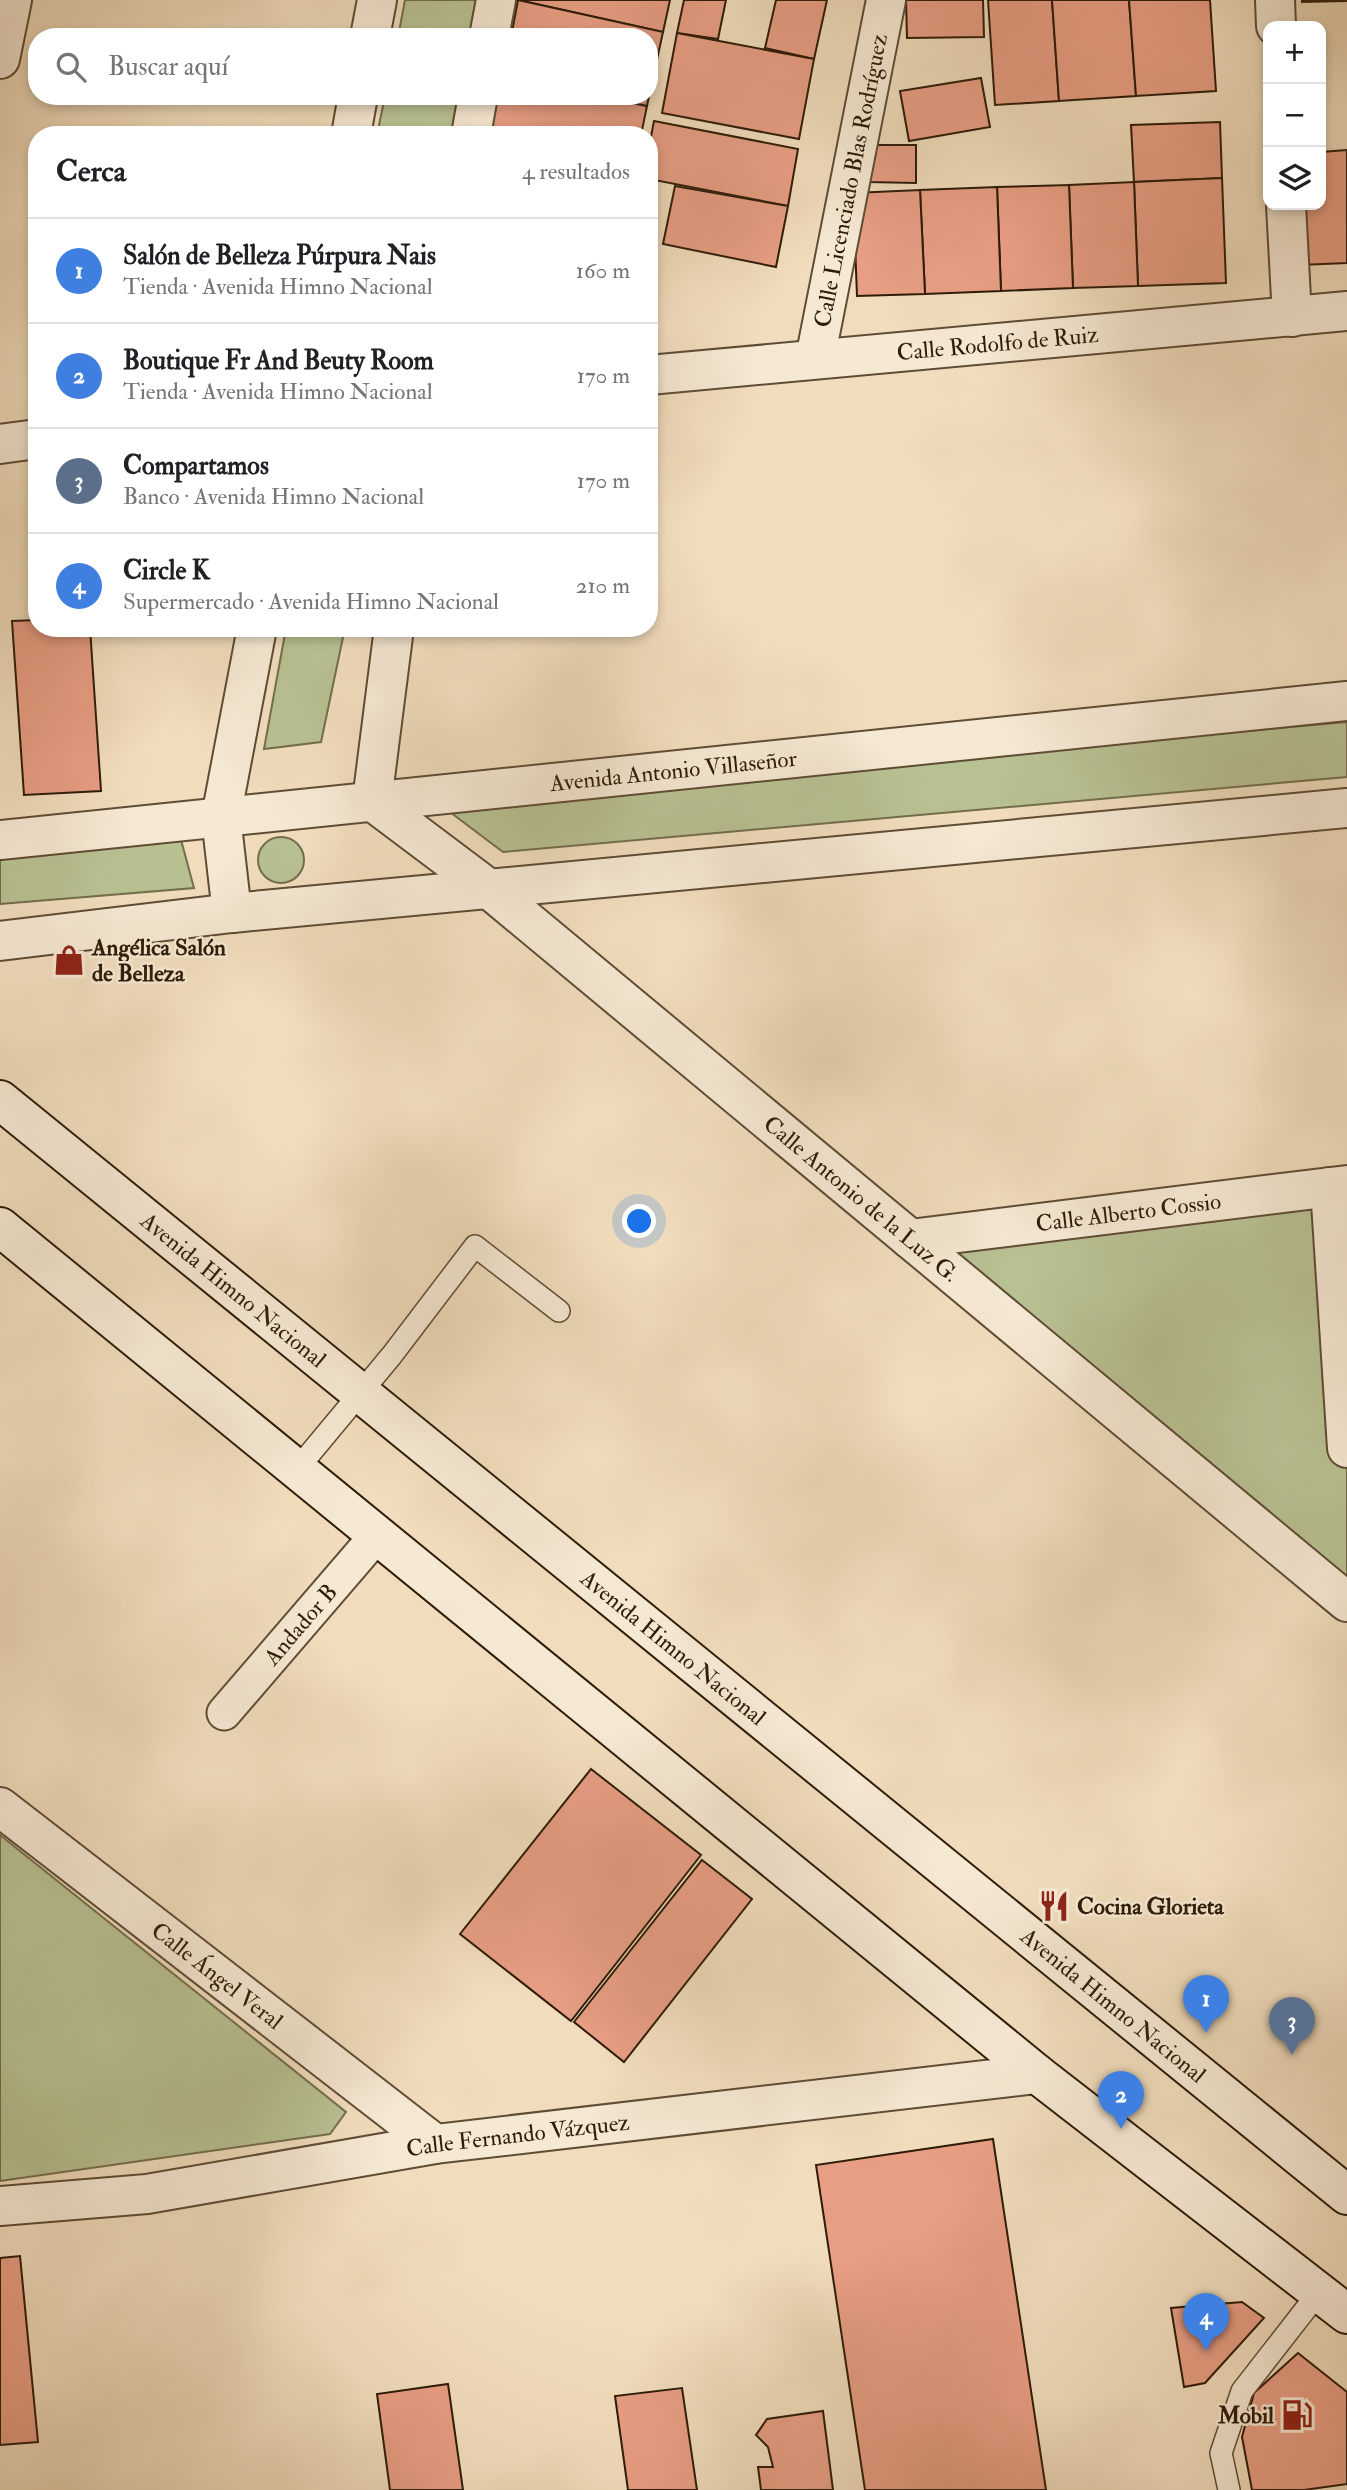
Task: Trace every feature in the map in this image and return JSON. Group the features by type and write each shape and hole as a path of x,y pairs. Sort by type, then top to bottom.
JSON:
{"street":[{"path":"0,59 12,0"},
{"path":"372,28 377,0"},
{"path":"491,28 496,0"},
{"name":"Calle Licenciado Blas Rodríguez","path":"815,359 886,0"},
{"path":"1275,0 1276,21"},
{"path":"353,126 356,105"},
{"path":"473,126 476,105"},
{"path":"1286,210 1292,317"},
{"name":"Calle Rodolfo de Ruiz","path":"658,374 1347,311"},
{"path":"0,444 28,440"},
{"path":"232,913 221,817 255,637"},
{"path":"372,802 393,637"},
{"name":"Avenida Antonio Villaseñor","path":"0,840 1347,701"},
{"name":"Calle Antonio de la Luz G.","path":"372,802 489,889 1347,1602"},
{"path":"0,941 232,913 1347,808"},
{"name":"Avenida Himno Nacional","path":"0,1100 1347,2195"},
{"path":"1338,1186 1347,1448"},
{"name":"Calle Alberto Cossio","path":"910,1239 1338,1186"},
{"path":"0,1227 1037,2074 1333,2303"},
{"name":"Andador B","path":"224,1713 378,1534"},
{"name":"Calle Ángel Veral","path":"0,1807 435,2144"},
{"name":"Calle Fernando Vázquez","path":"0,2206 147,2194 435,2144 1037,2074"}],"lane":[{"path":"298,1468 475,1246 559,1311"},
{"path":"1229,2490 1221,2453 1242,2391 1333,2303"}],"green space":[{"path":"405,0 476,0 471,28 400,28"},
{"path":"383,105 456,105 453,126 379,126"},
{"path":"284,637 343,637 321,742 264,749"},
{"path":"1347,722 1347,777 503,852 438,803"},
{"path":"177,825 194,888 0,904 0,844"},
{"path":"281,837 297,844 304,860 297,876 281,883 265,876 258,860 265,844"},
{"path":"1330,1187 1347,1448 1347,1602 910,1239"},
{"path":"0,1835 346,2112 330,2134 0,2181"}],"building":[{"path":"518,0 670,0 663,32 658,31 658,28 645,28"},
{"path":"518,0 645,28 513,28"},
{"path":"684,0 726,0 718,39 677,33"},
{"path":"776,0 827,0 814,59 765,48"},
{"path":"906,0 983,0 984,37 907,38"},
{"path":"988,0 1052,0 1059,101 995,105"},
{"path":"1052,0 1129,0 1136,96 1059,101"},
{"path":"1129,0 1210,0 1216,91 1136,96"},
{"path":"1347,0 1347,1 1302,2"},
{"path":"658,31 663,32 658,55"},
{"path":"677,33 814,59 799,139 662,113"},
{"path":"981,78 990,127 909,141 900,91"},
{"path":"496,105 647,106 643,126 492,126"},
{"path":"654,121 798,149 788,206 658,181 658,126 653,126"},
{"path":"1220,122 1222,178 1134,182 1131,125"},
{"path":"868,145 916,145 916,183 868,182"},
{"path":"1347,150 1347,263 1300,265 1297,210 1326,210 1326,152"},
{"path":"1222,178 1226,283 1138,286 1134,182"},
{"path":"1134,182 1138,286 1073,288 1069,185"},
{"path":"1069,185 1073,288 1001,291 997,187"},
{"path":"675,186 788,206 776,267 663,244"},
{"path":"997,187 1001,291 925,294 920,190"},
{"path":"920,190 925,294 857,296 853,193"},
{"path":"28,620 28,637 91,637 101,791 24,795 12,621"},
{"path":"591,1769 701,1855 571,2021 460,1934"},
{"path":"702,1860 752,1899 624,2062 574,2022"},
{"path":"993,2139 1046,2490 865,2490 816,2165"},
{"path":"20,2256 38,2442 0,2445 0,2258"},
{"path":"1242,2302 1264,2318 1205,2383 1184,2387 1171,2308"},
{"name":"Mobil","path":"1298,2353 1347,2392 1347,2484 1304,2490 1252,2490 1242,2437 1254,2393"},
{"path":"448,2384 463,2490 390,2490 377,2394"},
{"path":"682,2388 697,2490 628,2490 615,2396"},
{"path":"823,2411 833,2490 761,2490 758,2467 773,2467 768,2447 756,2435 767,2419"}],"place":[{"name":"Angélica Salón de Belleza","path":"69,960"},
{"name":"Cocina Glorieta","path":"1054,1906"},
{"name":"Salón de Belleza Púrpura Nais","path":"1206,2033"},
{"name":"Compartamos","path":"1292,2055"},
{"name":"Boutique Fr And Beuty Room","path":"1121,2129"},
{"name":"Circle K","path":"1206,2351"},
{"name":"Mobil","path":"1297,2415"}]}
